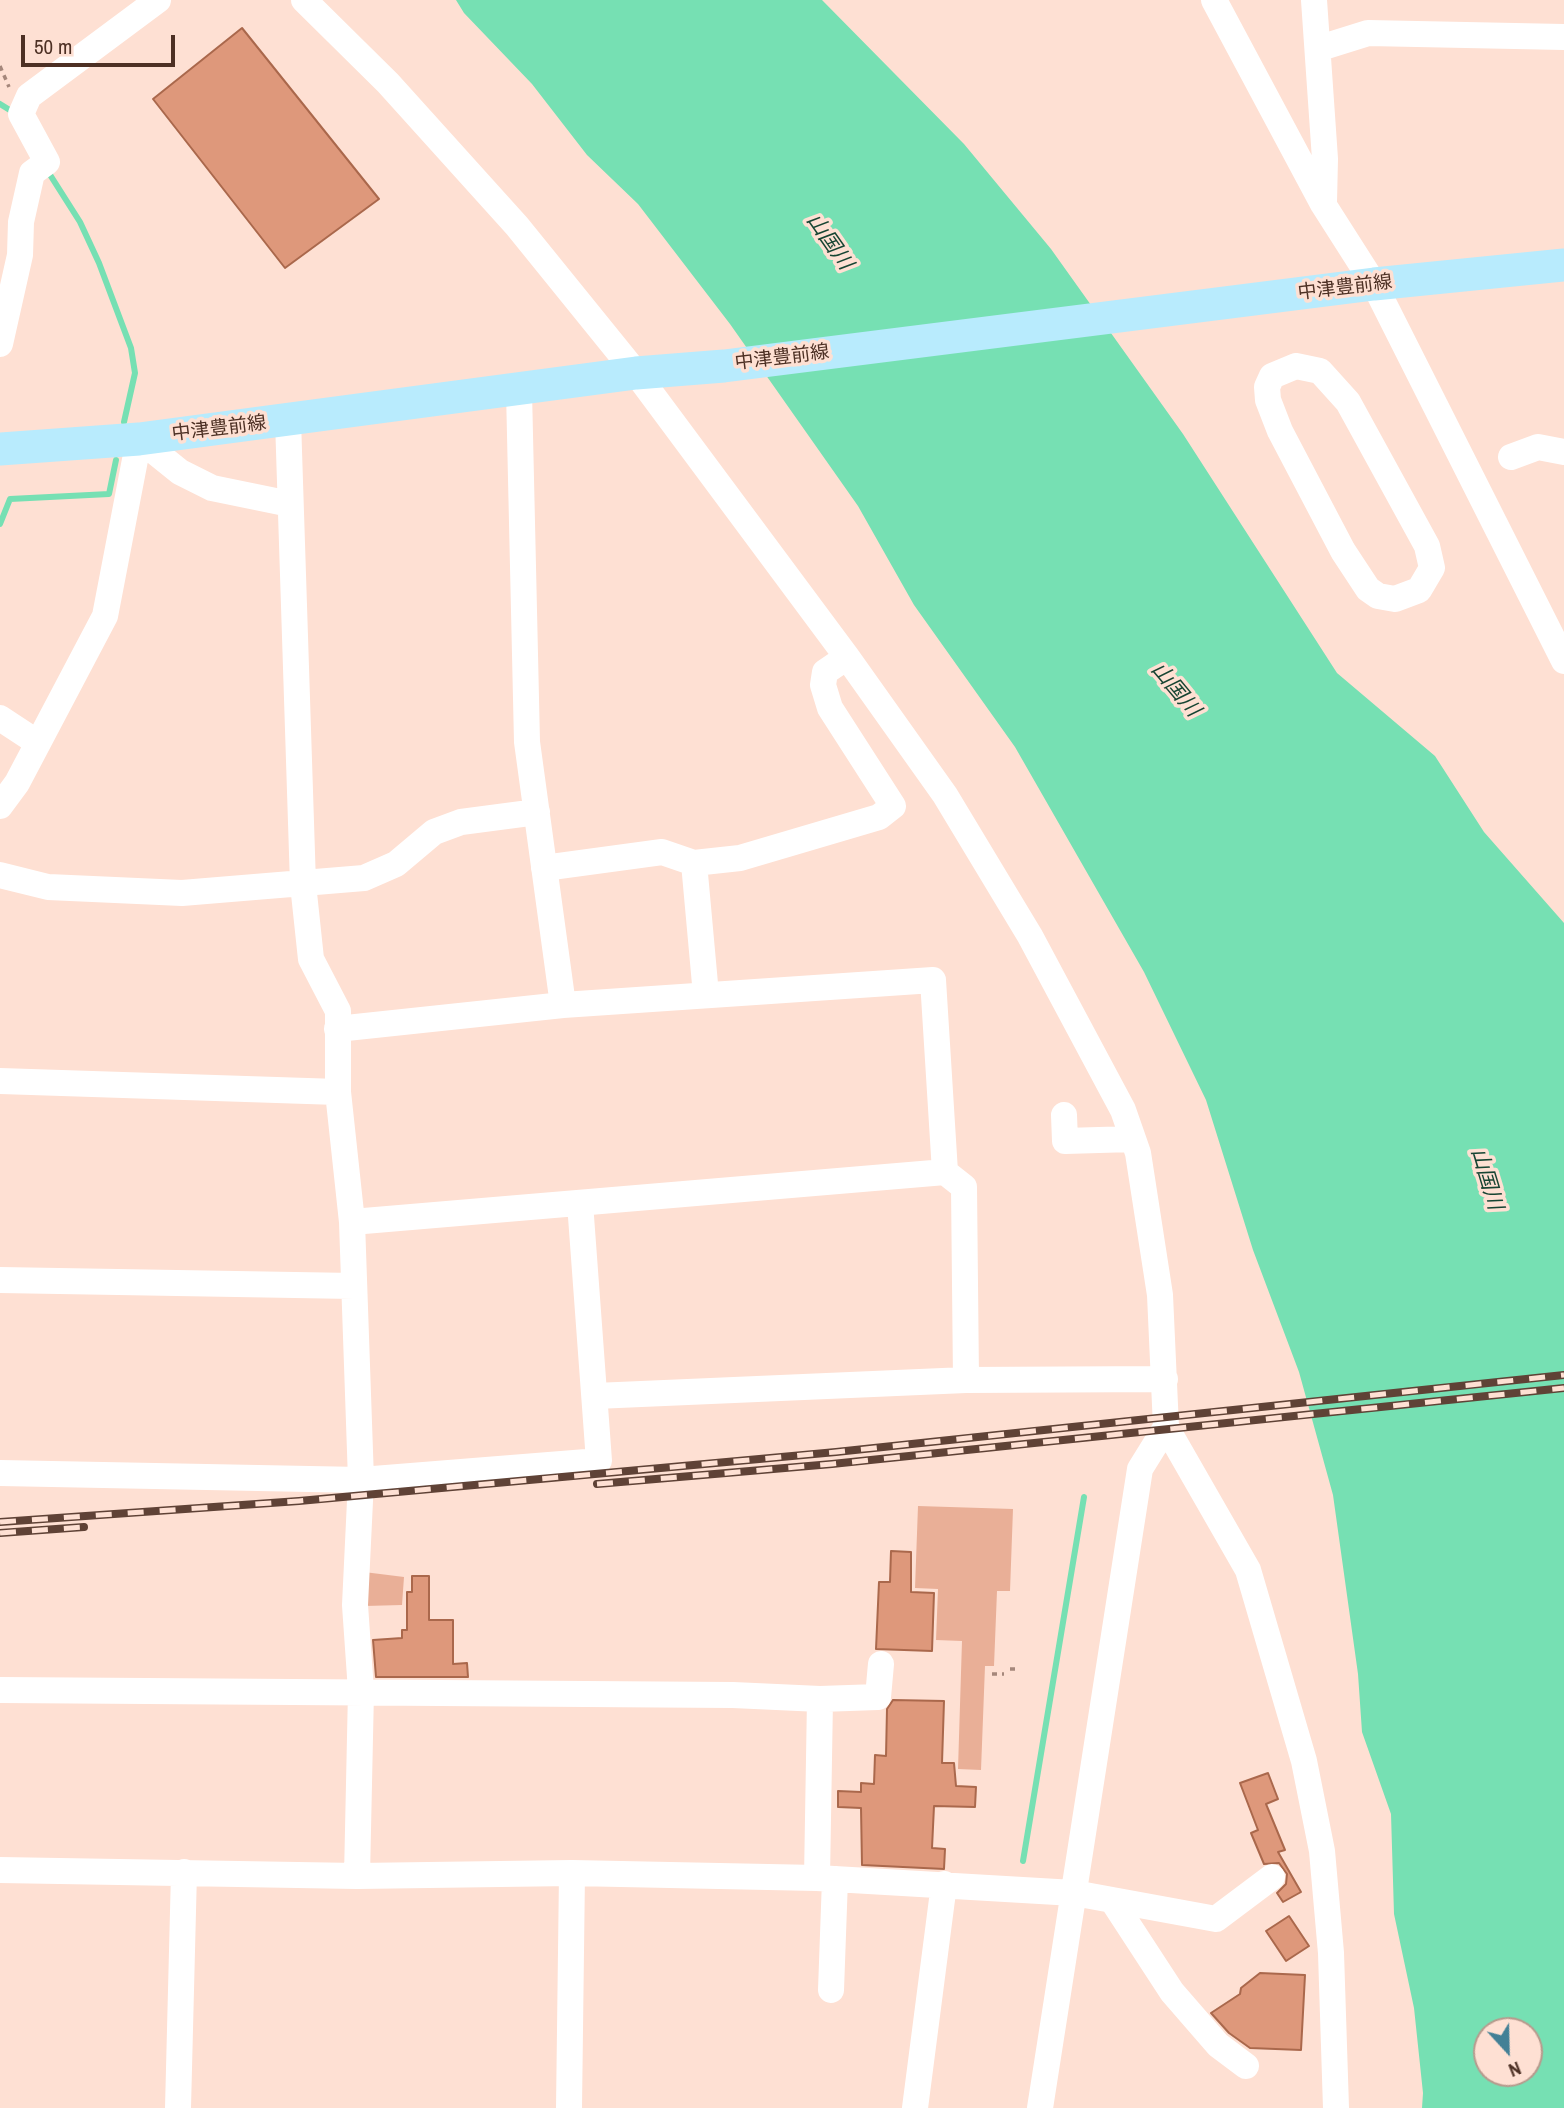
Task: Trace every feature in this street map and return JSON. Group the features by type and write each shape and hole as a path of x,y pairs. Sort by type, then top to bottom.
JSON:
{"main road":[{"name":"中津豊前線","path":"0,449 139,439 519,391 636,373 724,366 1374,284 1564,265"}],"street":[{"path":"0,344 15,281 22,222 32,173 47,162 21,114 29,96 158,0"},
{"path":"304,0 388,83 517,226 636,373 847,657 945,794 1030,936 1123,1110 1138,1153 1160,1295 1166,1427 1248,1570 1304,1761 1323,1863 1331,1953 1336,2108"},
{"path":"1214,0 1323,204 1374,284 1564,661"},
{"path":"1314,0 1320,48 1325,159 1323,204"},
{"path":"1320,48 1368,33 1564,37"},
{"path":"1296,366 1308,367 1320,371 1330,380 1348,402 1427,546 1432,568 1423,587 1395,598 1378,596 1368,589 1343,551 1280,430 1268,400 1268,387 1276,373 1296,366"},
{"path":"519,391 527,742 563,1004"},
{"path":"288,420 303,884 311,959 338,1011 338,1092 352,1222 361,1480 355,1605 361,1691 357,1876"},
{"path":"0,806 38,744 105,616 139,439 180,472 212,488 290,504"},
{"path":"1511,457 1538,447 1564,453"},
{"path":"544,868 662,852 694,863 740,858 879,817 893,806 830,708 823,685 825,672 847,657"},
{"path":"0,719 38,744"},
{"path":"0,875 48,887 182,893 303,884 379,874 396,864 434,832 461,822 537,812"},
{"path":"694,863 706,995"},
{"path":"337,1029 563,1004 933,980 945,1172"},
{"path":"0,1081 338,1092"},
{"path":"1063,1115 1065,1141 1133,1139"},
{"path":"352,1222 945,1172 964,1187 966,1380"},
{"path":"0,1473 361,1480 599,1461 580,1203"},
{"path":"0,1280 354,1286"},
{"path":"595,1396 966,1380 1165,1379"},
{"path":"1040,2108 1140,1469 1166,1427"},
{"path":"0,1690 733,1695 820,1699 878,1697 881,1664"},
{"path":"820,1699 831,1990"},
{"path":"0,1870 357,1876 572,1873 826,1879 1074,1894 1216,1919 1272,1877"},
{"path":"178,2108 184,1872"},
{"path":"569,2108 572,1873"},
{"path":"915,2108 944,1885"},
{"path":"1112,1900 1172,1992 1218,2045 1246,2066"}],"path":[{"path":"1010,1669 1017,1669"},
{"path":"992,1674 1004,1674"}],"shaded area":[{"path":"918,1506 1013,1509 1010,1591 997,1591 994,1666 985,1666 981,1770 958,1769 962,1641 936,1640 938,1589 915,1588"},
{"path":"364,1572 404,1577 402,1605 365,1606"}],"water":[{"name":"山国川","path":"456,0 822,0 964,144 1051,249 1183,434 1337,673 1435,756 1484,832 1564,923 1564,2108 1422,2108 1423,2093 1414,2008 1394,1914 1391,1814 1362,1732 1358,1674 1333,1495 1299,1372 1253,1250 1206,1100 1144,972 1015,747 914,605 858,506 730,324 638,204 587,155 532,84 464,13"}],"building":[{"path":"242,28 379,199 285,268 153,99"},
{"path":"891,1551 911,1552 911,1592 934,1593 932,1651 876,1649 879,1582 890,1582"},
{"path":"412,1576 429,1576 429,1620 453,1620 453,1664 467,1663 468,1677 376,1677 373,1640 402,1638 402,1630 407,1630 407,1592 412,1592"},
{"path":"893,1700 944,1701 942,1763 954,1763 956,1786 976,1787 975,1807 934,1806 932,1848 945,1849 944,1869 862,1865 861,1808 838,1807 838,1791 861,1792 861,1783 874,1784 875,1755 886,1756 887,1709"},
{"path":"1268,1773 1278,1799 1266,1804 1285,1850 1278,1852 1301,1892 1283,1902 1277,1893 1286,1884 1287,1874 1279,1863 1264,1864 1251,1833 1258,1830 1240,1783"},
{"path":"1289,1916 1309,1946 1286,1961 1266,1931"},
{"path":"1260,1973 1305,1975 1301,2050 1250,2048 1229,2033 1211,2013 1240,1994 1241,1988"}],"waterway":[{"path":"0,104 13,112"},
{"path":"47,170 80,222 99,263 131,348 135,373 124,422"},
{"path":"0,524 10,499 109,494 116,460"},
{"path":"1023,1861 1084,1497"}],"railway":[{"path":"0,1522 299,1501 836,1452 1564,1375"},
{"path":"597,1484 832,1464 1564,1388"},
{"path":"0,1533 84,1527"}]}
